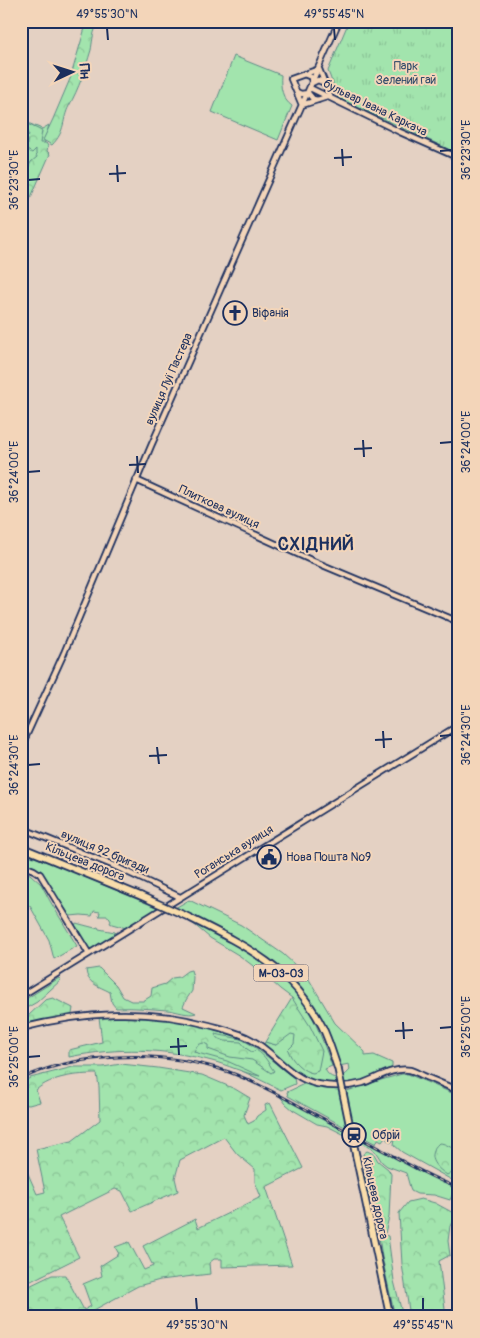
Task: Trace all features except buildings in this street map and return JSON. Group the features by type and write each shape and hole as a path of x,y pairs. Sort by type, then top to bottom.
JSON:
{"highway":[{"name":"Кільцева дорога","path":"21,847 141,896 246,946 273,966 305,999 322,1027 338,1069 390,1317"}],"street":[{"name":"вулиця Луї Пастера","path":"21,746 64,654 136,480 339,21"},
{"path":"319,68 330,96 302,105 291,79 319,68"},
{"path":"304,74 311,77 311,85"},
{"path":"311,85 318,80 324,83"},
{"name":"бульвар Івана Каркача","path":"311,85 400,132 459,158"},
{"path":"296,91 301,94 308,93 313,99 319,100"},
{"name":"Плиткова вулиця","path":"136,480 312,561 459,622"},
{"name":"Роганська вулиця","path":"21,996 459,725"},
{"name":"вулиця 92 бригади","path":"21,828 112,865 180,897"},
{"path":"21,864 40,874 88,954"},
{"path":"21,1028 89,1015 130,1013 165,1016 194,1021 240,1034 262,1047 298,1076 311,1082 333,1086 360,1084 395,1071 410,1070 459,1091"}],"green space":[{"path":"87,21 101,21 93,35 91,50 79,86 67,111 62,130 52,145 43,140 70,79"},
{"name":"Парк Зелений гай","path":"349,21 459,21 459,154 338,98 328,71"},
{"path":"234,56 281,75 282,92 292,106 278,140 212,112"},
{"path":"21,120 42,129 49,125 44,142 48,146 26,172 21,188 25,166 26,143"},
{"path":"23,122 42,131 40,143 46,143 48,146 47,151 50,154 21,220 21,198 25,187 26,172 31,162 37,157 36,149 32,153 27,150 25,135 29,136 26,130 24,131 21,123"},
{"path":"21,852 158,908 126,928 110,923 111,921 108,916 99,916 100,912 94,911 92,916 70,916 41,872 21,864"},
{"path":"21,871 30,874 41,884 77,946 54,959 49,940 30,906 21,906"},
{"path":"189,900 241,925 283,954 307,976 335,1023 365,1052 365,1056 374,1055 392,1063 392,1068 365,1081 337,1084 324,1083 305,1077 286,1064 264,1044 265,1042 276,1045 292,998 240,956 210,938 191,922 223,937 253,955 281,976 304,1003 313,1018 332,1066 325,1069 327,1073 336,1078 343,1076 350,1070 349,1064 339,1066 336,1056 299,987 288,975 247,944 175,908"},
{"path":"76,923 95,928 98,927 99,929 115,932 116,934 92,949 88,948 75,926"},
{"path":"99,968 116,985 123,997 131,1001 143,1001 151,996 152,988 165,984 172,978 179,977 191,970 193,977 192,991 183,1007 196,1013 186,1014 168,1010 142,1008 116,1008 112,1003 110,992 91,982 87,975 86,970"},
{"path":"59,978 61,980 37,1002 21,1011 21,1002"},
{"path":"53,998 73,1008 72,1014 21,1026 21,1018 28,1016 45,1000"},
{"path":"292,998 310,1026 322,1051 318,1071 313,1073 301,1068 288,1050 294,1044 295,1035 291,1034 276,1045 265,1042"},
{"path":"131,1016 177,1019 240,1035 251,1040 215,1034 217,1038 225,1041 241,1042 252,1052 256,1050 265,1057 274,1071 271,1073 252,1060 230,1057 208,1049 208,1045 204,1043 200,1044 194,1052 227,1061 260,1076 212,1061 158,1051 123,1050 69,1057 69,1050 102,1042 99,1017"},
{"path":"193,1025 231,1035 250,1044 294,1078 295,1084 281,1090 232,1066 193,1052"},
{"path":"121,1064 202,1075 235,1089 250,1098 244,1115 248,1124 266,1110 265,1105 270,1103 303,1168 266,1187 292,1265 222,1267 222,1259 214,1259 209,1263 210,1274 160,1280 138,1286 81,1317 31,1317 21,1299 21,1290 52,1275 65,1275 84,1310 91,1306 83,1284 102,1276 100,1266 119,1254 115,1247 129,1242 144,1270 153,1266 143,1246 195,1219 198,1228 261,1197 255,1182 255,1169 237,1154 224,1137 180,1160 175,1178 178,1191 132,1211 122,1191 115,1189 59,1217 79,1257 21,1286 21,1158 37,1194 45,1192 36,1149 72,1141 100,1120 97,1074 73,1075 42,1085 36,1090 40,1102 29,1105 21,1104 21,1083 30,1078 73,1067 103,1067"},
{"path":"402,1074 408,1074 459,1096 459,1184 402,1152 394,1145 395,1138 392,1142 387,1140 387,1137 391,1134 387,1134 382,1141 378,1139 376,1144 288,1096 287,1092 304,1084 347,1091"},
{"path":"279,1095 410,1166 459,1189 459,1192 454,1191 450,1200 434,1195 417,1194 411,1191 406,1173 387,1166 375,1151 361,1143 327,1126 317,1124 293,1110"},
{"path":"439,1143 459,1151 459,1175 452,1172 447,1175 435,1164 432,1156"},
{"path":"367,1151 374,1154 391,1174 389,1217 385,1233 380,1234 377,1232 374,1203 368,1196 366,1186 363,1154"},
{"path":"421,1199 435,1203 459,1216 450,1226 448,1241 450,1255 439,1261 446,1317 410,1317 402,1264 399,1213 408,1202"},
{"path":"388,1236 394,1281 403,1317 395,1317 379,1237"}],"railway":[{"path":"21,1079 56,1066 104,1058 159,1058 202,1064 229,1072 259,1085 421,1171 459,1188"}],"place":[{"name":"Віфанія","path":"235,313"},
{"name":"Нова Пошта №9","path":"269,857"},
{"name":"Обрій","path":"354,1135"}],"district":[{"name":"СХІДНИЙ","path":"316,544"}]}
